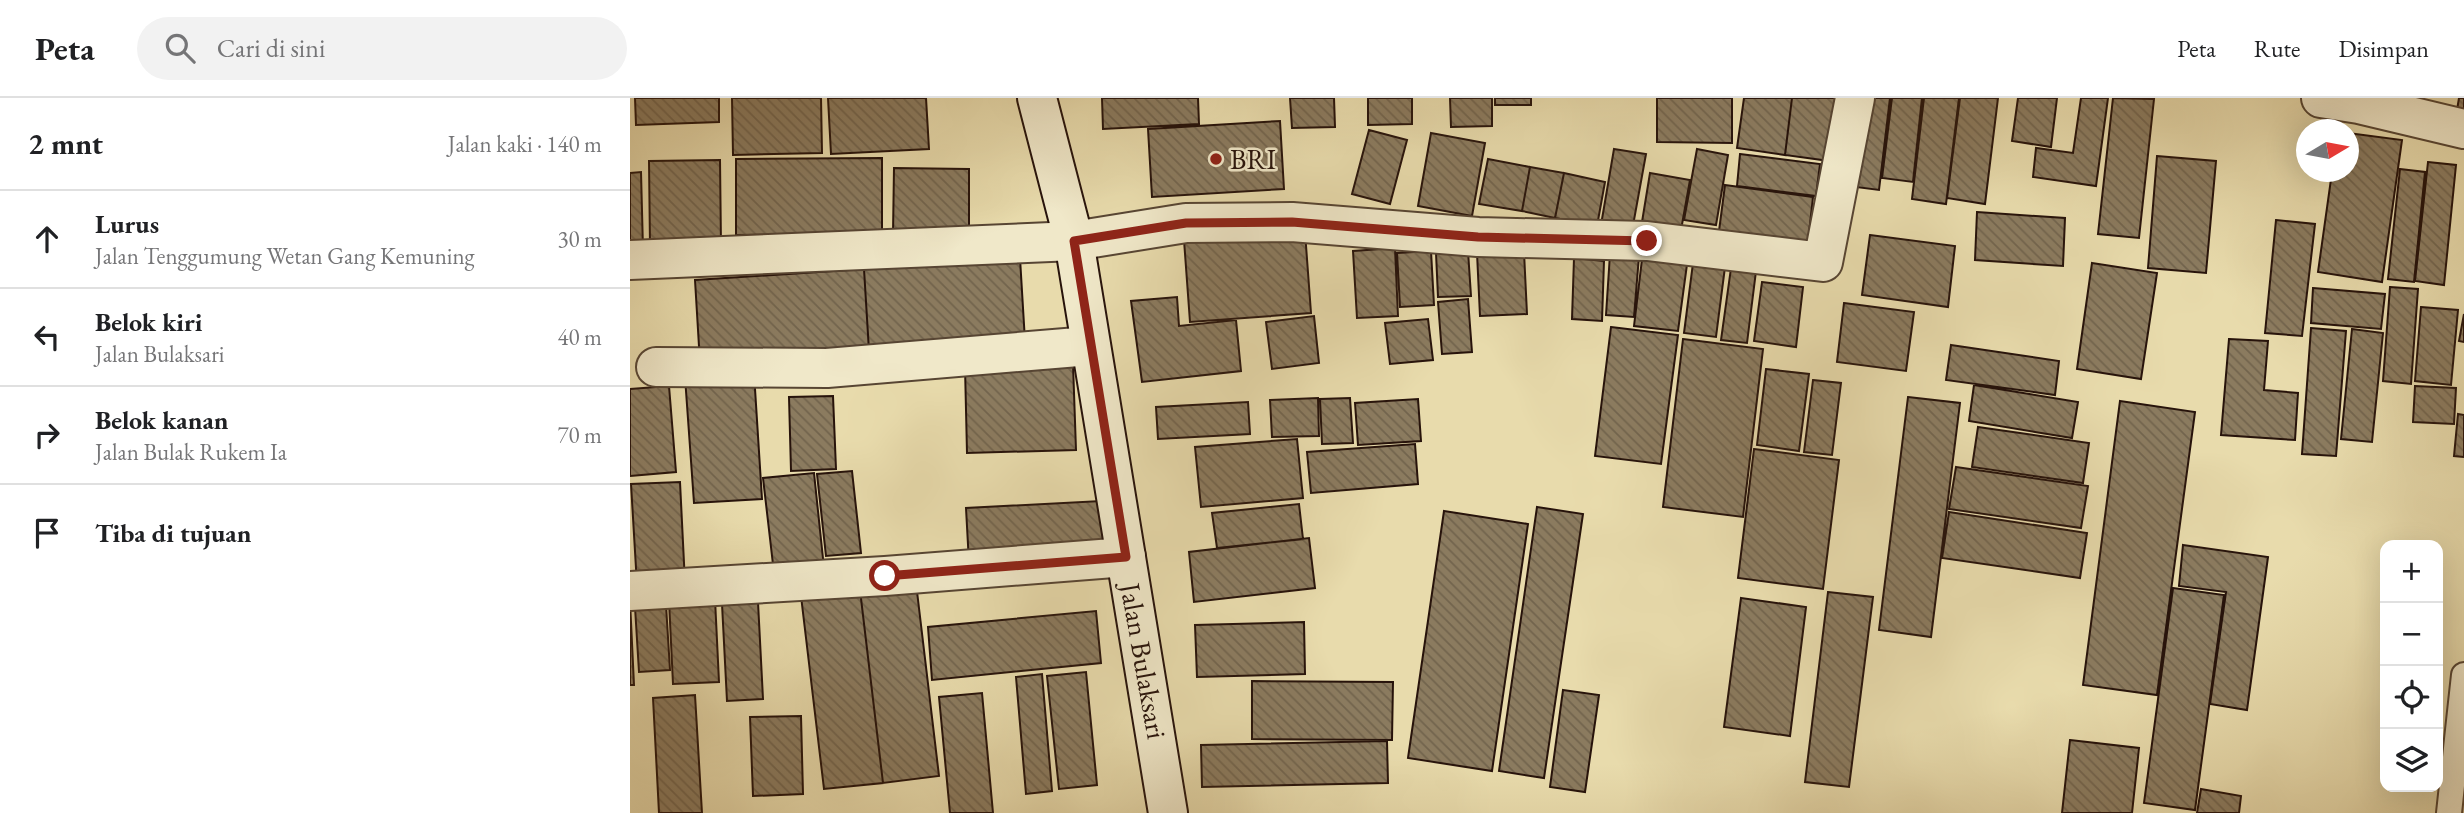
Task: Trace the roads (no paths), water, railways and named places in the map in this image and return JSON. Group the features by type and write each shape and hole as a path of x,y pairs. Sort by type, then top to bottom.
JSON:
{"street":[{"name":"Jalan Bulaksari","path":"1037,98 1074,241 1166,796"},
{"path":"630,260 1074,241 1186,223 1292,222 1478,237 1647,241 1823,262 1855,98"},
{"path":"2321,98 2453,118"},
{"path":"656,367 827,368 1090,346"},
{"path":"630,592 1126,557"}],"lane":[{"path":"2449,813 2464,675"}],"place":[{"name":"BRI","path":"1216,159"}]}
